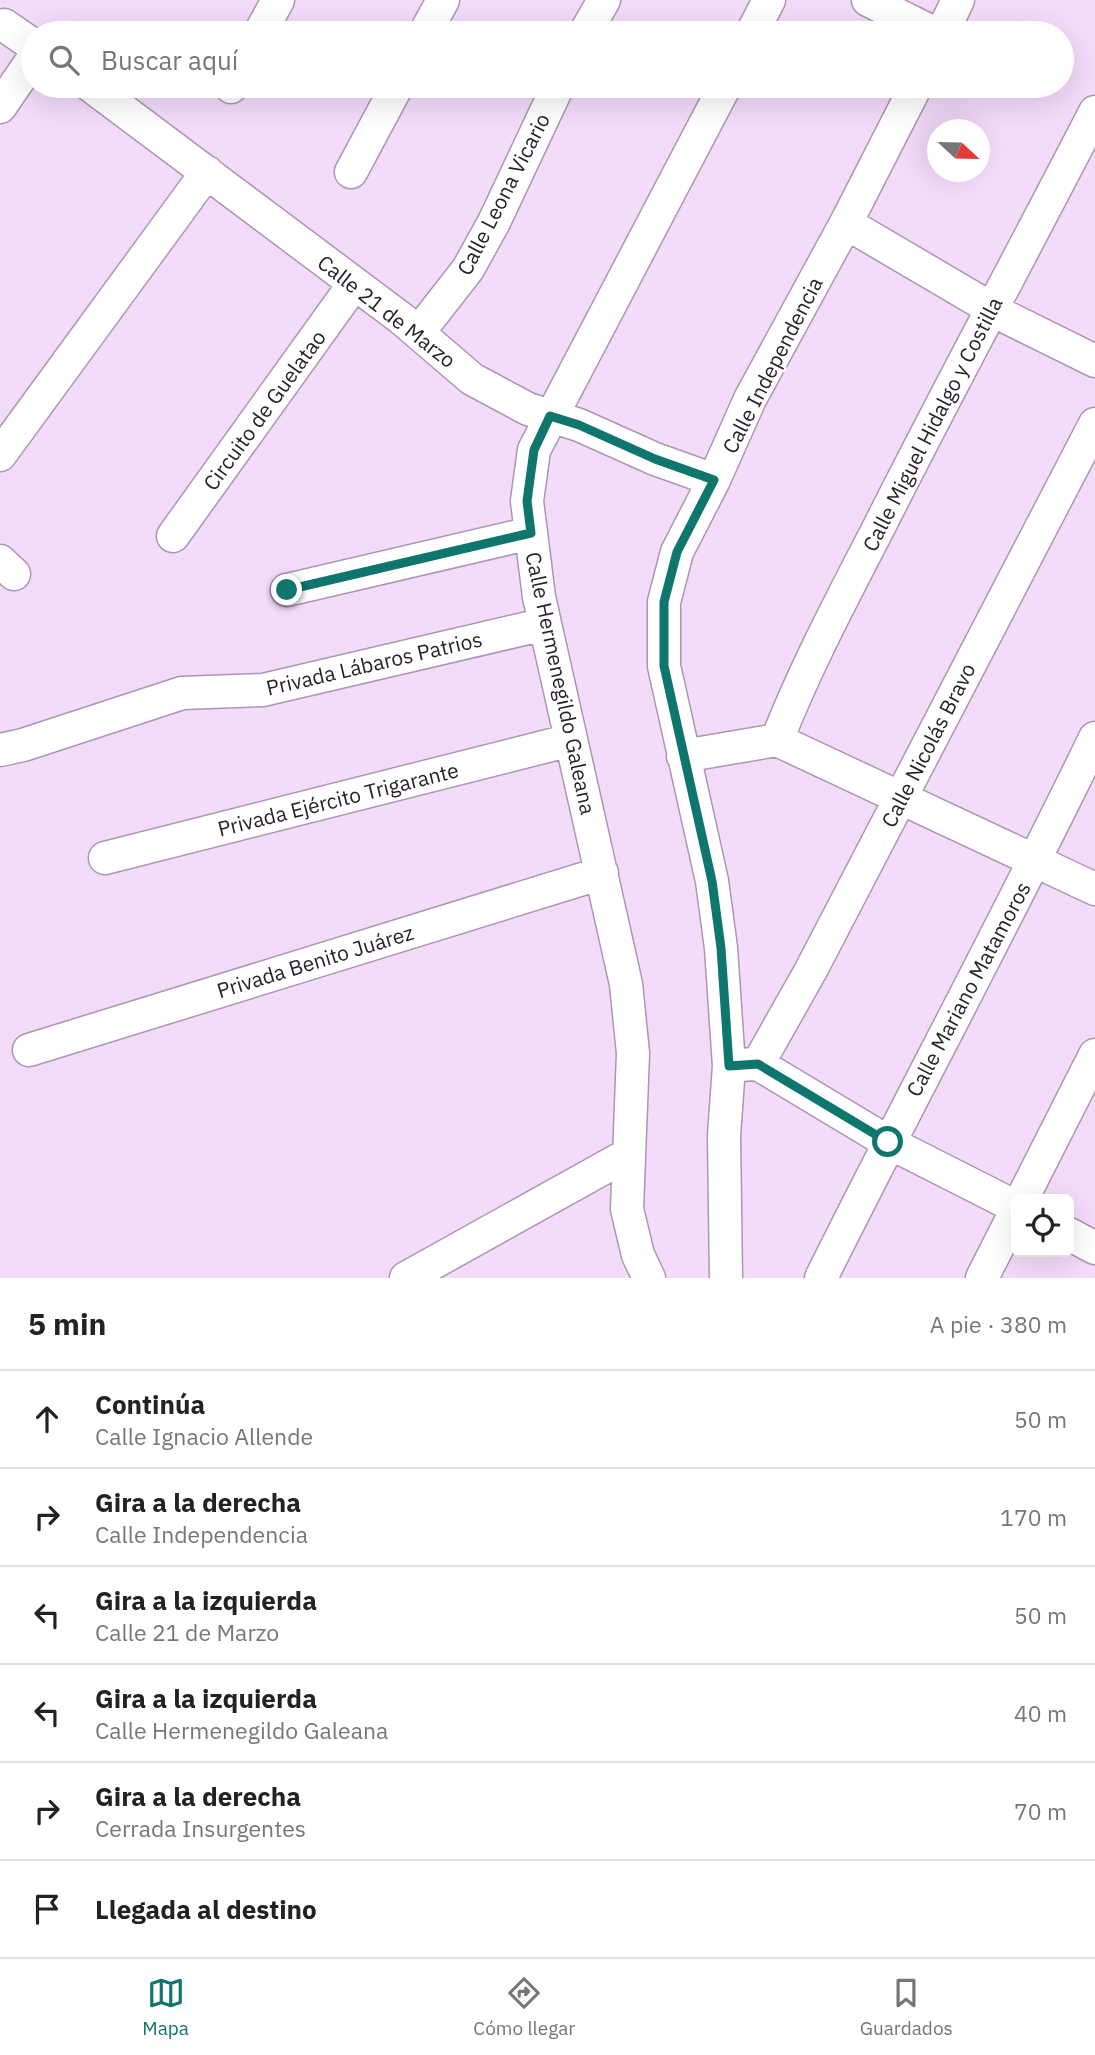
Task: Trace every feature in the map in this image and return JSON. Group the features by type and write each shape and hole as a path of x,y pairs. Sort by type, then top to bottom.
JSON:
{"street":[{"path":"267,21 278,0"},
{"path":"432,21 443,0"},
{"path":"592,21 604,0"},
{"path":"758,21 769,0"},
{"path":"868,0 910,21"},
{"path":"948,21 958,0"},
{"path":"4,24 21,36"},
{"path":"0,107 21,76"},
{"name":"Calle 21 de Marzo","path":"107,98 418,333 472,379 528,409 579,425 655,459 714,480"},
{"path":"351,172 391,98"},
{"name":"Calle Leona Vicario","path":"418,333 468,269 494,222 552,98"},
{"name":"Calle Hermenegildo Galeana","path":"649,1278 638,1255 627,1209 633,1053 626,984 545,624 527,501 534,450 550,416 582,362 719,98"},
{"name":"Calle Independencia","path":"726,1278 724,1149 743,1065 721,948 712,881 664,666 664,602 677,552 714,480 750,399 846,223 910,98"},
{"name":"Calle Miguel Hidalgo y Costilla","path":"777,740 832,619 1095,112"},
{"path":"0,454 207,172"},
{"path":"846,223 991,308 1095,362"},
{"name":"Circuito de Guelatao","path":"173,536 354,284"},
{"name":"Calle Nicolás Bravo","path":"743,1065 811,971 1095,424"},
{"path":"287,590 531,533"},
{"name":"Privada Lábaros Patrios","path":"0,750 23,745 182,693 264,690 545,624"},
{"name":"Calle Mariano Matamoros","path":"821,1278 888,1142 1036,860 1095,738"},
{"name":"Privada Ejército Trigarante","path":"105,858 571,740"},
{"path":"683,756 777,740 1095,889"},
{"name":"Privada Benito Juárez","path":"29,1050 602,873"},
{"path":"1025,1194 1095,1055"},
{"path":"743,1065 1011,1206"},
{"path":"406,1278 629,1154"},
{"path":"982,1278 1011,1219"},
{"path":"1074,1237 1095,1248"}],"route":[{"path":"287,590 531,533 527,501 534,450 550,416 579,425 655,459 714,480 677,552 664,602 664,666 712,881 721,948 729,1066 758,1064 888,1142"}]}
